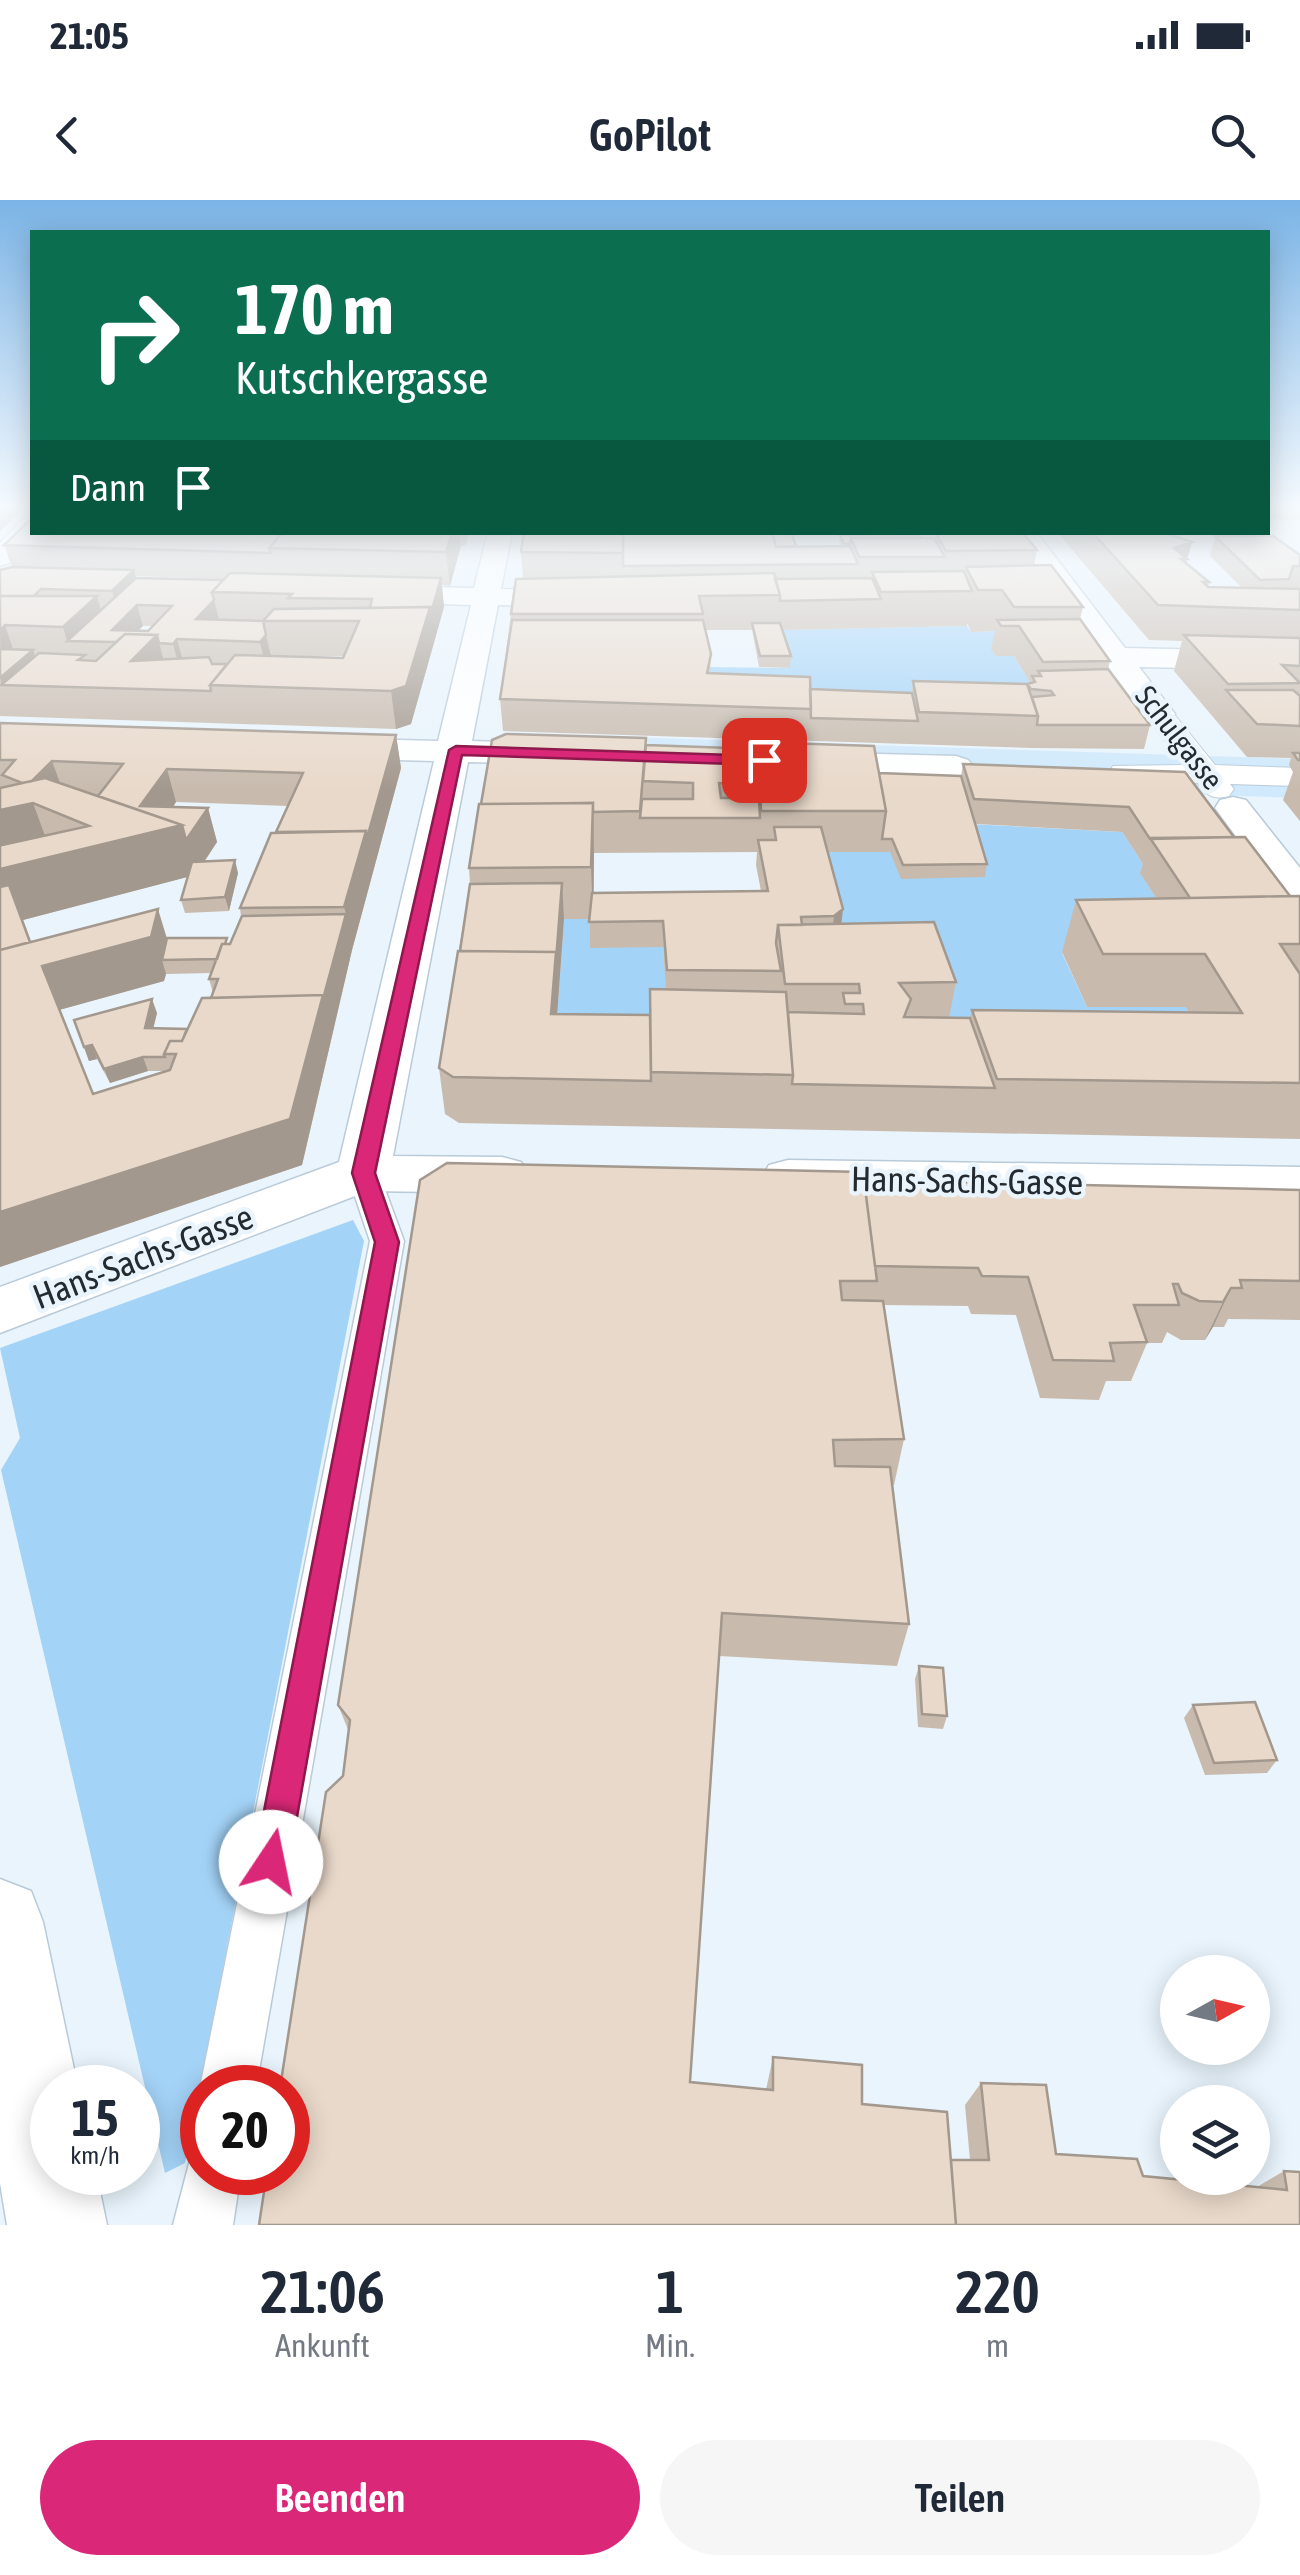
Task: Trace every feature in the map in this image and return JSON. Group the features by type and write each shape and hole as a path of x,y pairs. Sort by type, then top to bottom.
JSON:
{"street":[{"path":"364,1173 486,602"},
{"name":"Schulgasse","path":"1076,602 1300,895"},
{"path":"1116,657 1300,661"},
{"path":"296,748 596,755"},
{"path":"776,761 994,768"},
{"path":"1091,770 1300,777"},
{"name":"Hans-Sachs-Gasse","path":"0,1311 364,1173 550,1175"},
{"name":"Hans-Sachs-Gasse","path":"748,1178 1300,1185"},
{"path":"0,1922 57,2225"}],"lane":[{"path":"232,2065 387,1242 364,1173"},
{"path":"202,2225 208,2195"}],"shaded area":[{"path":"967,626 971,632 995,631 1006,649 992,651 995,655 1014,656 1037,693 706,705 706,667 789,668 778,630"},
{"path":"502,733 1300,759 1300,798 496,771"},
{"path":"969,824 1122,832 1149,873 1141,874 1188,949 1062,953 1087,1007 1187,1007 1221,1067 961,1064 831,942 819,852 890,852"},
{"path":"564,919 593,919 663,947 667,997 778,998 554,1059"},
{"path":"353,1220 364,1241 204,2065 180,2065 180,2166 165,2173 160,2152 160,2065 140,2065 1,1470 20,1438 0,1348"}],"building":[{"path":"0,602 90,602 63,627 5,625 0,631"},
{"path":"109,602 212,602 196,619 267,621 263,621 266,635 260,642 177,639 173,644 159,643 157,635 125,634 116,642 67,641","holes":["137,605 172,606 148,631 112,630"]},
{"path":"371,602 434,602 431,613 430,607 370,608"},
{"path":"513,602 700,602 703,614 511,614"},
{"path":"1011,602 1080,602 1083,607 1014,607"},
{"path":"1156,602 1300,602 1300,610"},
{"path":"430,607 406,686 391,691 210,685 235,655 343,658 359,621 263,621 274,609"},
{"path":"1080,619 1110,661 1043,662 1019,626 1001,626 997,620"},
{"path":"512,620 703,620 711,654 707,673 810,677 811,709 500,699"},
{"path":"752,623 780,623 791,656 760,656"},
{"path":"125,634 157,635 131,661 209,657 212,664 227,664 210,685 211,691 1,685 39,653 85,655 78,660 96,661"},
{"path":"1184,635 1300,638 1300,666 1282,665 1300,683 1228,684"},
{"path":"0,649 33,650 0,678"},
{"path":"1108,669 1150,725 1037,725 1032,697 1054,695 1051,691 1031,689 1027,684 1035,682 1032,676 1041,676 1038,671"},
{"path":"913,681 1027,684 1038,716 919,712"},
{"path":"810,689 912,693 918,721 811,718"},
{"path":"1226,690 1293,690 1300,696 1300,726 1257,724"},
{"path":"0,723 396,735 367,838 366,831 276,832 303,773 167,769 140,806 208,808 186,840 182,825 98,796 123,764 52,761 32,781 22,783 2,775 15,760 0,760"},
{"path":"506,734 646,738 640,811 593,812 593,803 481,804 492,740"},
{"path":"758,742 874,746 886,811 761,811"},
{"path":"646,745 758,749 759,785 719,783 721,798 759,798 760,818 640,818 642,799 693,799 693,783 643,781"},
{"path":"963,764 1185,772 1234,837 1150,839 1129,807 974,799"},
{"path":"879,773 961,776 987,864 903,865 892,839 882,839 886,811"},
{"path":"45,778 182,825 0,869 0,840 2,845 89,826 33,803 0,810 0,788"},
{"path":"593,803 591,867 469,868 479,804"},
{"path":"774,827 821,827 843,909 834,916 801,917 802,925 778,925 776,943 781,971 667,970 663,921 589,922 592,893 768,891 758,840 776,840"},
{"path":"366,831 344,907 240,908 271,833"},
{"path":"1245,837 1290,896 1190,898 1150,838"},
{"path":"235,860 225,897 181,900 192,862"},
{"path":"562,883 556,960 556,952 460,951 470,884"},
{"path":"9,885 30,942 0,950 0,887"},
{"path":"1300,896 1300,944 1280,944 1300,974 1300,1083 997,1079 972,1010 1242,1013 1205,954 1103,954 1076,900"},
{"path":"158,909 151,937 42,966 93,1094 170,1070 176,1054 164,1054 170,1041 182,1041 202,998 323,995 290,1119 0,1212 0,950"},
{"path":"346,914 323,999 323,995 211,998 218,979 209,979 222,944 230,944 242,916"},
{"path":"934,922 956,982 899,983 911,999 904,1017 970,1018 995,1088 792,1084 788,1012 864,1014 863,1004 845,1004 843,993 860,993 859,984 785,984 778,925"},
{"path":"167,938 227,938 217,959 162,960"},
{"path":"458,951 556,952 551,1014 650,1015 651,1081 453,1077 439,1068"},
{"path":"650,989 786,992 793,1075 651,1072"},
{"path":"152,999 145,1028 187,1029 182,1041 170,1041 165,1057 143,1057 104,1069 92,1045 84,1047 74,1020"},
{"path":"447,1163 863,1172 877,1281 840,1281 842,1300 883,1301 904,1439 833,1440 835,1466 890,1467 909,1624 722,1613 690,2082 773,2090 773,2057 862,2065 862,2104 947,2112 956,2225 259,2225 264,2195 310,2195 310,2065 284,2065 326,1792 343,1776 350,1720 338,1705 420,1180"},
{"path":"864,1180 1300,1190 1300,1281 1240,1280 1242,1288 1231,1288 1223,1302 1199,1301 1173,1284 1179,1305 1134,1305 1147,1342 1110,1343 1114,1361 1053,1360 1028,1277 982,1276 978,1268 875,1266"},
{"path":"919,1666 943,1668 947,1716 922,1714"},
{"path":"1255,1702 1277,1760 1214,1763 1193,1705"},
{"path":"981,2083 1046,2085 1056,2154 1137,2159 1143,2176 1160,2178 1160,2195 1270,2195 1270,2188 1287,2190 1284,2171 1300,2172 1300,2225 956,2225 951,2160 989,2160"}],"route":[{"path":"271,1862 387,1242 364,1173 456,750 764,760"}]}
